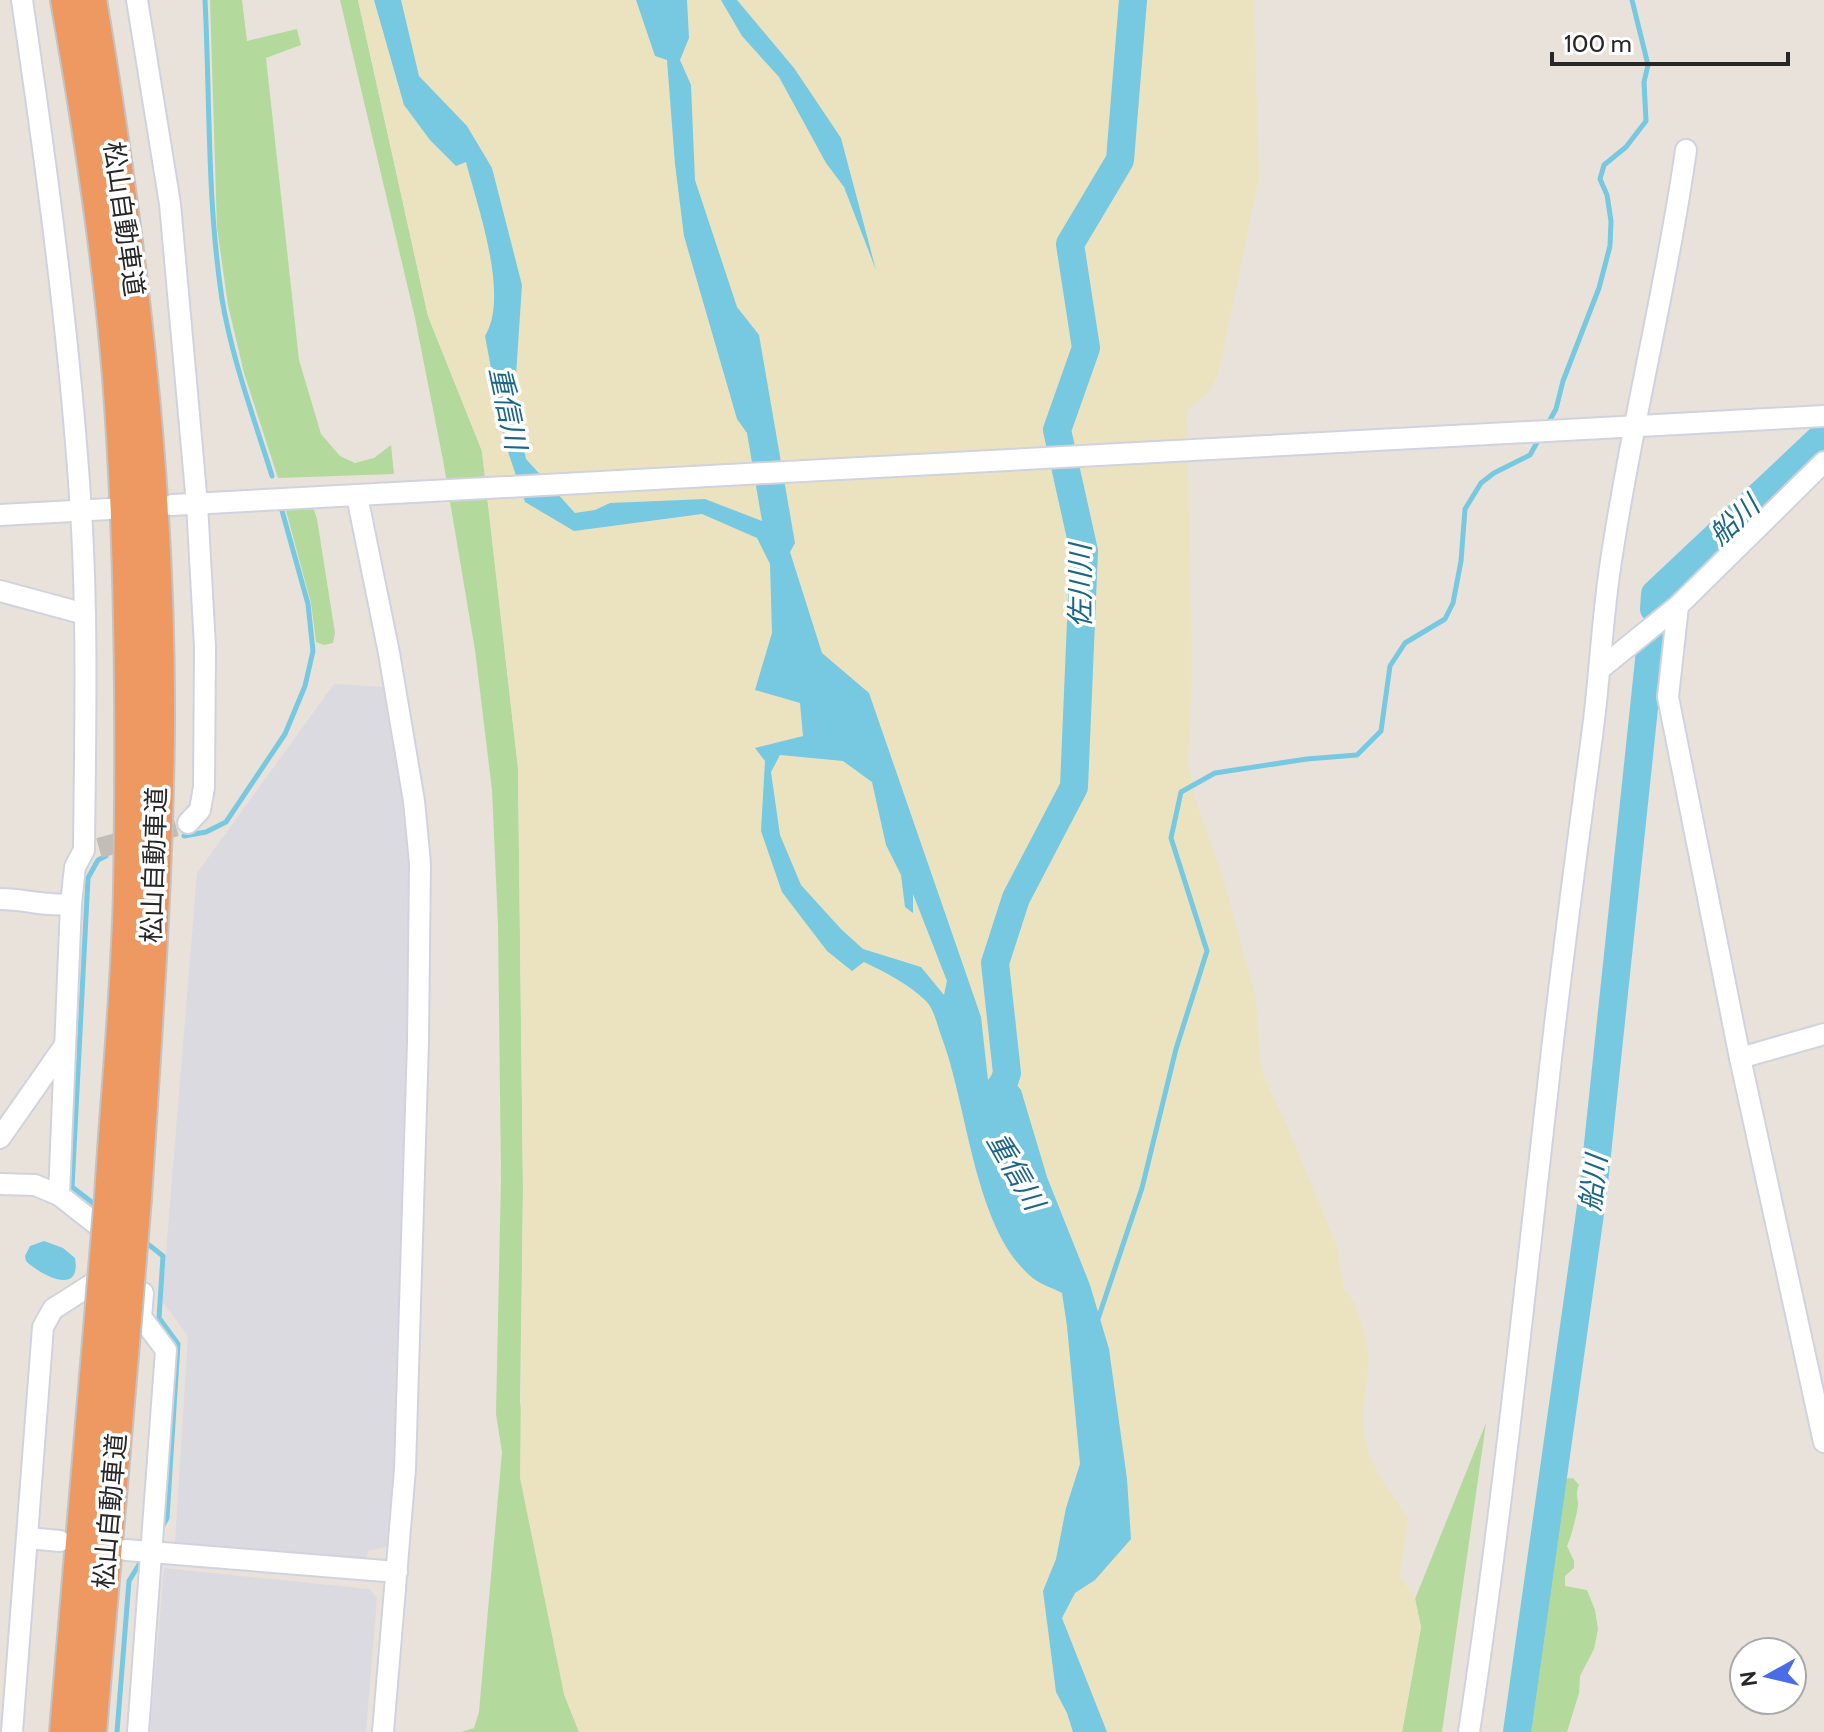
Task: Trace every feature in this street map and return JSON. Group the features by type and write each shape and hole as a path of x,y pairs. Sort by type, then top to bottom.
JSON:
{"highway":[{"name":"松山自動車道","path":"66,0 99,212 116,362 126,554 131,716 123,1198"},
{"name":"松山自動車道","path":"91,0 124,209 144,376 154,542 159,719 155,893 111,1342 91,1732"},
{"name":"松山自動車道","path":"65,1732 111,1342"}],"street":[{"path":"22,0 49,179 66,330 81,511 85,614 92,849 75,867 71,904 59,1195"},
{"path":"137,0 170,204 197,504 205,647 204,787 200,810 188,823"},
{"path":"1469,1732 1600,669 1624,428 1675,227 1686,150"},
{"path":"172,505 1824,416"},
{"path":"1600,669 1678,606 1824,462"},
{"path":"357,496 392,668 414,801 420,863 418,1042 405,1453 383,1732"},
{"path":"0,515 109,509"},
{"path":"0,591 85,614"},
{"path":"1678,606 1668,697 1740,1058 1824,1442"},
{"path":"0,899 22,899 47,907 71,904"},
{"path":"1740,1058 1824,1034"},
{"path":"0,1138 65,1045"},
{"path":"0,1184 35,1185 59,1195 145,1263 141,1317 166,1350 138,1732"},
{"path":"12,1732 43,1327 53,1309 108,1276 124,1247"},
{"path":"28,1538 60,1541"},
{"path":"126,1550 397,1572"}],"shaded area":[{"path":"334,684 386,687 403,787 410,868 398,1444 391,1546 368,1551 366,1560 175,1543 188,1336 162,1301 197,873"},
{"path":"164,1568 369,1589 377,1598 366,1732 150,1732"}],"green space":[{"path":"210,0 242,0 247,41 297,29 301,45 266,58 299,360 321,434 340,456 355,463 374,458 391,445 394,474 278,478 244,373 228,305 217,228"},
{"path":"340,0 358,0 428,316 482,451 518,768 523,1190 520,1402 564,1694 579,1732 461,1732 474,1728 479,1712 502,1452 496,1414 501,1177 498,925 492,790 475,650 443,460 415,318"},
{"path":"309,506 317,519 335,633 333,643 324,645 316,642 311,603 285,507"},
{"path":"1486,1423 1442,1732 1402,1732 1421,1627 1415,1599"},
{"path":"1573,1478 1579,1485 1578,1505 1567,1546 1574,1568 1565,1576 1565,1586 1587,1590 1598,1629 1594,1649 1580,1676 1579,1693 1567,1732 1522,1732 1558,1485 1563,1479"}],"sand":[{"path":"358,0 1254,0 1259,177 1219,372 1209,392 1187,411 1192,670 1188,761 1195,798 1223,877 1256,998 1264,1078 1337,1246 1344,1289 1354,1301 1365,1334 1369,1358 1364,1433 1369,1454 1383,1482 1408,1517 1400,1576 1415,1599 1421,1627 1402,1732 579,1732 564,1694 520,1478 523,1190 518,768 482,451 428,316"}],"water":[{"name":"重信川","path":"374,0 401,0 419,76 467,126 492,168 522,285 515,390 526,459 575,513 595,510 610,503 705,499 762,521 747,433 737,419 684,236 667,60 655,56 636,0 687,0 689,38 680,60 691,85 695,180 737,307 759,335 795,543 790,552 822,653 869,693 981,1017 988,1080 999,1065 1021,1090 1047,1177 1090,1285 1109,1349 1127,1479 1131,1539 1095,1580 1075,1593 1062,1618 1107,1732 1073,1732 1056,1692 1043,1591 1056,1559 1066,1508 1080,1464 1062,1293 1034,1279 1014,1258 998,1232 976,1168 952,1069 929,1005 913,990 880,970 864,962 852,971 827,951 782,892 761,831 765,761 755,748 803,736 800,703 755,690 772,633 770,564 757,538 702,514 574,531 525,502 505,443 485,336 492,319 493,275 466,162 456,166 430,140 404,105","holes":["780,755 843,761 872,782 886,845 901,875 905,907 913,913 913,894 947,981 944,995 921,967 863,949 801,885 780,835 771,772"]},
{"path":"721,0 737,0 794,68 841,138 876,270 844,187 826,163 779,77 742,36"},
{"path":"44,1241 63,1248 75,1258 72,1277 58,1279 26,1261 30,1246"}],"waterway":[{"path":"205,0 211,188 222,299 237,366 272,476"},
{"name":"佐川川","path":"994,1111 1007,1073 995,963 1016,898 1074,787 1084,551 1057,430 1086,348 1070,244 1120,160 1133,0"},
{"path":"1547,425 1556,409 1563,381 1599,288 1610,246 1611,221 1607,195 1600,179 1604,165 1626,147 1646,121 1644,82 1648,65 1632,0"},
{"name":"船川","path":"1654,609 1655,594 1824,435"},
{"path":"1098,1319 1142,1188 1176,1049 1207,951 1171,838 1181,792 1215,773 1357,755 1381,731 1390,666 1405,643 1445,619 1453,603 1461,561 1465,509 1481,483 1530,455 1540,437"},
{"path":"184,836 206,832 226,822 285,734 305,686 313,651 308,604 281,507"},
{"name":"船川","path":"1517,1732 1593,1192 1652,632"},
{"path":"97,1206 72,1187 88,878 98,860 106,856"},
{"path":"144,1241 163,1256 159,1318 178,1344 167,1518 161,1529"},
{"path":"117,1732 129,1581 143,1558"}],"tunnel":[{"path":"99,848 188,823"}]}
